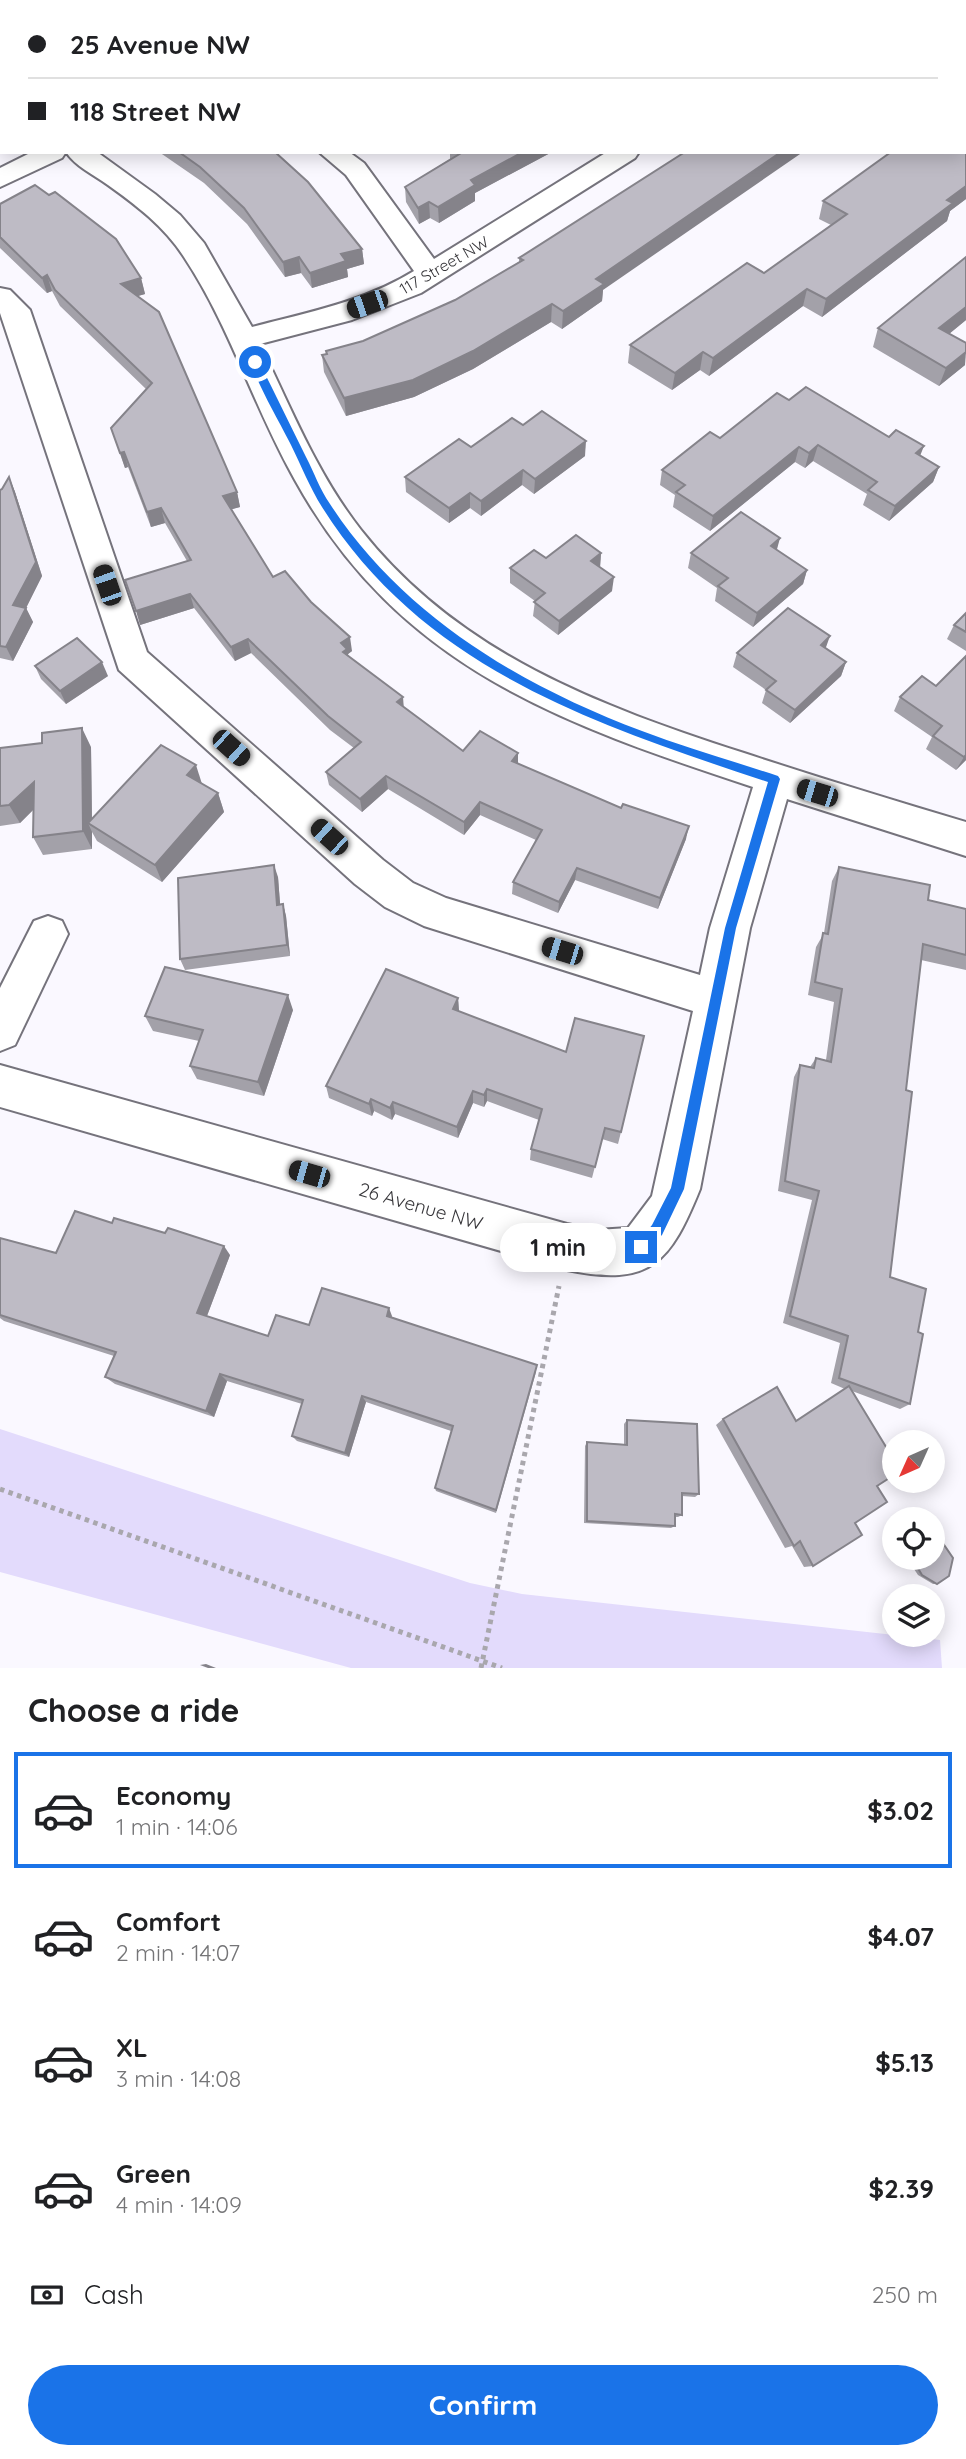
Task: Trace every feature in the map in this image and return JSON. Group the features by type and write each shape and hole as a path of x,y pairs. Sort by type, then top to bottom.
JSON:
{"street":[{"path":"0,179 49,154"},
{"path":"82,154 136,194 181,234 212,279 325,504 353,543 390,586 430,621 474,653 523,683 579,711 640,735 966,839"},
{"path":"335,154 355,169 431,275"},
{"name":"117 Street NW","path":"244,339 342,313 391,295 431,275 623,154"},
{"path":"0,297 15,310 132,660 369,872 399,895 438,913 715,999 730,928 774,779"},
{"path":"0,1031 48,934"},
{"name":"26 Avenue NW","path":"0,1086 567,1247 620,1253 641,1247 657,1230 678,1189 715,999"}],"path":[{"path":"481,1668 567,1247"},
{"path":"0,1489 502,1668"}],"shaded area":[{"path":"0,1429 470,1583 522,1594 882,1634 882,1647 940,1647 942,1668 351,1668 0,1572"}],"building":[{"path":"182,154 277,154 308,182 362,249 341,254 346,261 310,273 299,257 283,262 244,208 200,167"},
{"path":"459,154 519,154 471,180 475,185 438,207 429,202 418,208 405,187"},
{"path":"682,154 778,154 596,279 604,284 563,311 552,304 473,351 413,380 344,398 322,355 327,354 326,351 363,341 455,300 523,260 519,258"},
{"path":"888,154 966,154 966,186 947,200 953,203 826,299 807,289 713,358 703,352 675,373 630,345 747,263 764,273 847,214 823,201"},
{"path":"35,185 49,195 55,192 116,239 141,278 121,284 159,312 237,492 223,496 273,577 285,571 311,602 350,637 341,643 347,649 343,652 403,697 397,702 463,751 480,731 518,753 512,761 621,808 623,804 689,826 660,898 577,868 559,902 513,882 542,830 480,802 464,822 386,776 360,799 326,772 361,742 328,716 248,639 231,647 190,594 136,611 125,580 191,560 161,508 147,512 124,452 120,453 111,428 152,383 55,290 47,275 42,278 0,237 0,204"},
{"path":"966,257 966,307 939,328 966,343 966,352 946,368 878,328"},
{"path":"806,387 889,437 896,430 924,446 916,453 939,467 895,506 868,490 877,482 818,445 809,453 799,447 713,516 676,492 685,485 662,470 710,432 720,438 777,393 789,400"},
{"path":"542,411 586,441 535,479 523,470 481,501 470,493 449,508 405,477 459,439 471,447 512,418 523,425"},
{"path":"9,477 36,562 13,605 26,608 6,647 0,646 0,490"},
{"path":"741,512 780,538 771,546 807,570 757,613 718,586 728,578 691,553"},
{"path":"576,535 601,553 591,561 614,577 559,621 534,602 545,593 510,568 534,550 546,558"},
{"path":"788,608 830,636 821,645 846,662 795,710 766,690 776,681 737,653"},
{"path":"966,613 966,632 954,625"},
{"path":"77,638 102,662 60,691 35,666"},
{"path":"966,656 964,757 933,736 942,726 900,697 922,676 936,686"},
{"path":"82,728 83,831 33,837 34,782 9,805 0,806 0,748 42,743 42,733"},
{"path":"161,745 196,765 187,775 218,793 155,865 88,823"},
{"path":"274,865 277,905 283,904 287,945 180,959 178,878"},
{"path":"839,867 930,885 928,900 966,909 966,955 923,944 906,1090 912,1092 890,1277 926,1289 918,1332 923,1334 910,1404 839,1378 848,1336 790,1316 819,1191 785,1181 800,1065 814,1068 816,1058 831,1062 842,989 815,982 823,933 828,934"},
{"path":"165,967 288,995 258,1082 190,1066 203,1030 145,1016"},
{"path":"386,969 458,998 453,1009 566,1052 575,1018 644,1036 621,1132 605,1128 595,1167 531,1149 542,1109 487,1089 484,1095 473,1091 457,1127 393,1102 390,1108 371,1099 369,1104 326,1086"},
{"path":"75,1211 112,1223 114,1218 165,1233 168,1228 224,1246 197,1313 268,1336 276,1315 309,1325 322,1288 389,1308 387,1316 537,1365 496,1510 435,1488 453,1426 362,1396 345,1453 292,1436 303,1400 220,1374 206,1411 105,1377 116,1352 0,1315 0,1238 56,1253"},
{"path":"849,1386 882,1440 882,1483 877,1486 887,1502 855,1523 862,1535 813,1566 800,1541 794,1546 723,1419 777,1387 796,1421"},
{"path":"627,1420 697,1424 699,1494 682,1493 682,1515 675,1514 675,1526 587,1521 587,1442 627,1445"},
{"path":"945,1546 953,1558 949,1576 937,1584 922,1575 919,1570 945,1570"}],"route":[{"path":"255,362 297,452 325,504 353,543 390,586 430,621 474,653 523,683 574,708 640,735 774,779 730,928 678,1189 657,1230 641,1247"}]}
